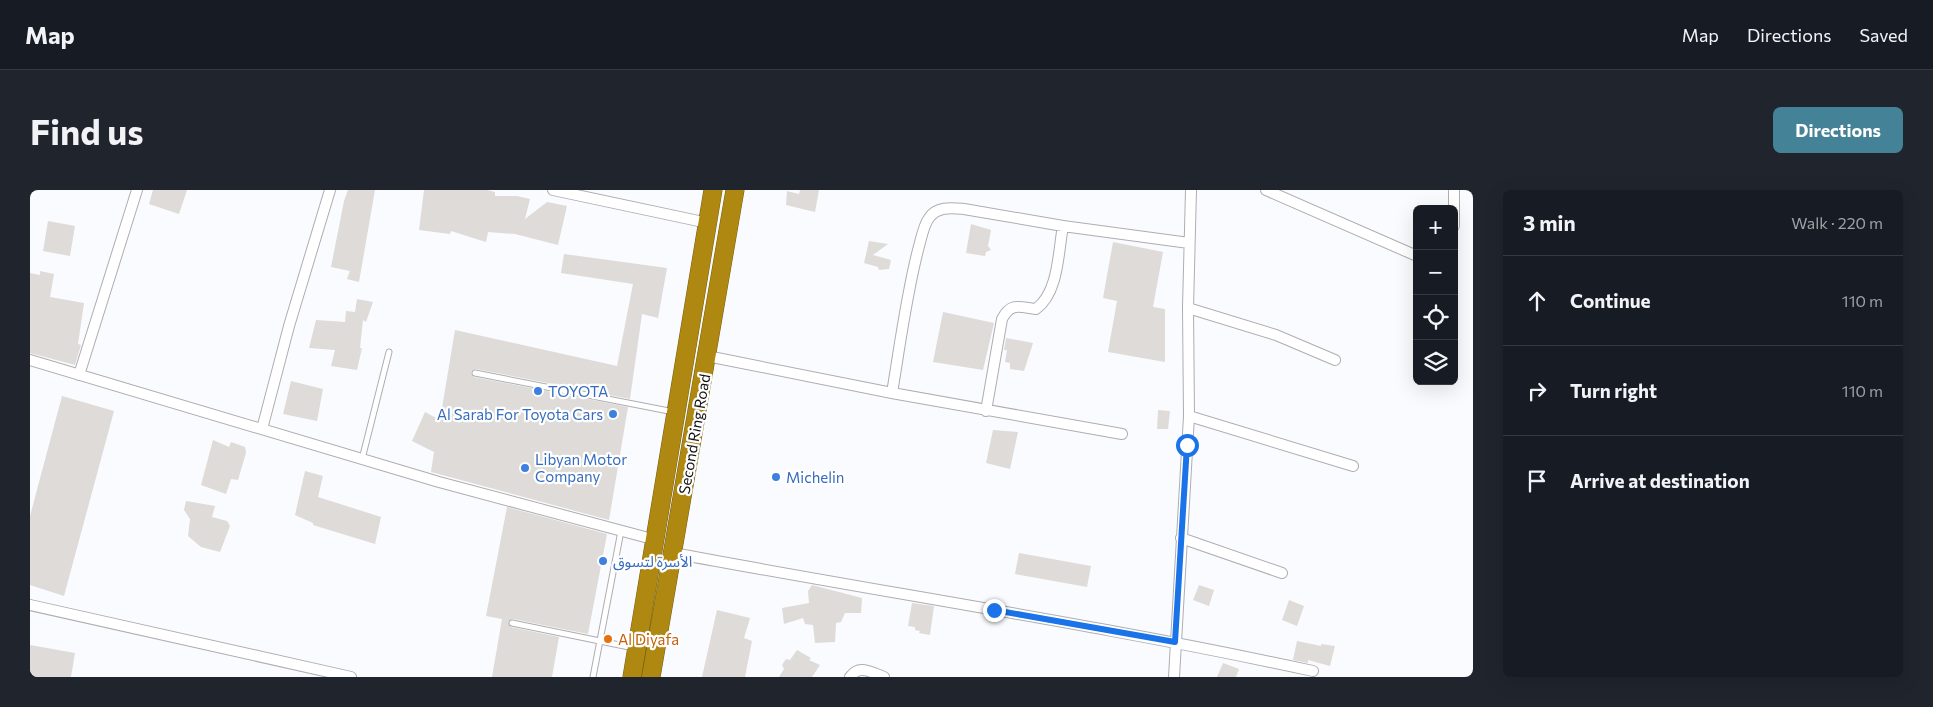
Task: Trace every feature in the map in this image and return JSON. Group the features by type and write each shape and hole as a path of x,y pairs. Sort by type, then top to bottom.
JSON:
{"highway":[{"name":"Second Ring Road","path":"632,677 713,190"},
{"name":"Second Ring Road","path":"651,677 708,356 735,190"}],"street":[{"path":"79,375 137,190"},
{"path":"262,430 289,326 330,190"},
{"path":"553,190 708,223"},
{"path":"1174,677 1189,416 1188,308 1191,190"},
{"path":"1266,190 1279,193 1413,254"},
{"path":"1454,190 1454,205"},
{"path":"892,394 913,271 929,218 936,212 951,208 1062,226 1189,243"},
{"path":"986,411 1002,319 1007,310 1013,307 1036,308 1045,302 1051,291 1062,226"},
{"path":"1188,308 1276,335 1335,360"},
{"path":"708,356 892,394 1122,434"},
{"path":"30,360 439,482 656,540"},
{"path":"1189,416 1353,466"},
{"path":"1181,538 1282,573"},
{"path":"673,553 860,588 1175,642 1313,671"},
{"path":"30,605 351,677"},
{"path":"850,677 853,672 864,669 884,677"}],"lane":[{"path":"362,459 389,352"},
{"path":"476,373 677,413"},
{"path":"593,677 621,531"},
{"path":"512,623 637,648"}],"building":[{"path":"153,190 187,190 179,214 149,204"},
{"path":"348,190 375,190 359,282 347,279 350,271 331,267 344,201"},
{"path":"424,190 487,190 495,192 495,196 517,196 530,199 525,219 547,202 567,206 558,245 515,234 488,232 486,242 451,231 450,234 419,230"},
{"path":"800,190 819,190 815,212 786,205 787,191 799,194"},
{"path":"48,221 75,226 70,256 43,251"},
{"path":"971,224 991,230 988,246 991,250 986,252 985,256 966,253"},
{"path":"869,241 888,244 873,255 891,260 889,269 879,270 878,267 864,263"},
{"path":"1113,242 1163,252 1153,307 1165,309 1165,362 1108,352 1117,301 1103,298"},
{"path":"564,254 667,268 658,318 642,314 630,399 476,369 472,370 471,374 474,377 628,407 609,520 431,472 434,452 412,441 425,412 440,420 455,330 617,366 633,284 561,273"},
{"path":"40,271 54,274 50,297 84,303 78,344 81,345 75,365 30,353 30,273 40,275"},
{"path":"357,299 373,302 366,322 363,320 360,348 362,348 357,370 331,366 335,350 309,348 316,320 345,322 346,311 355,312"},
{"path":"943,312 994,323 983,370 933,362"},
{"path":"1006,338 1033,343 1024,371 1010,369 1010,363 1005,362"},
{"path":"291,381 323,389 317,421 283,414"},
{"path":"62,396 114,411 64,596 30,585 30,516"},
{"path":"1158,410 1170,411 1168,429 1157,429"},
{"path":"993,430 1018,432 1010,469 986,463"},
{"path":"213,440 229,447 231,442 245,447 246,453 238,480 231,479 226,494 201,485"},
{"path":"305,471 323,476 318,497 381,517 375,544 313,525 313,523 295,515"},
{"path":"186,501 215,506 212,517 227,521 230,526 220,552 201,547 188,536 190,519 184,510"},
{"path":"507,507 607,534 588,634 513,619 508,622 511,627 559,637 552,677 492,677 502,619 486,616"},
{"path":"1019,553 1091,566 1087,587 1015,574"},
{"path":"812,585 862,598 861,613 845,613 841,622 836,623 835,642 815,643 813,625 805,624 803,618 784,624 782,608 809,603 808,591"},
{"path":"1199,585 1214,590 1209,606 1193,600"},
{"path":"1289,600 1304,606 1297,626 1282,620"},
{"path":"912,603 934,606 930,635 919,633 920,631 915,630 915,627 908,626"},
{"path":"717,610 750,618 744,638 752,641 745,677 702,677"},
{"path":"1297,641 1321,646 1321,644 1335,646 1330,666 1308,660 1308,663 1293,660"},
{"path":"30,645 75,653 71,677 30,677"},
{"path":"797,650 811,658 809,660 820,665 812,677 779,677 784,669 782,665 786,659 790,660"},
{"path":"1223,663 1239,669 1236,677 1217,677"}],"place":[{"name":"TOYOTA","path":"538,391"},
{"name":"Al Sarab For Toyota Cars","path":"613,414"},
{"name":"Libyan Motor Company","path":"525,468"},
{"name":"Michelin","path":"776,477"},
{"name":"الأسرة لتسوق","path":"603,561"},
{"name":"Al Diyafa","path":"608,639"}],"route":[{"path":"994,610 1175,642 1187,445"}]}
